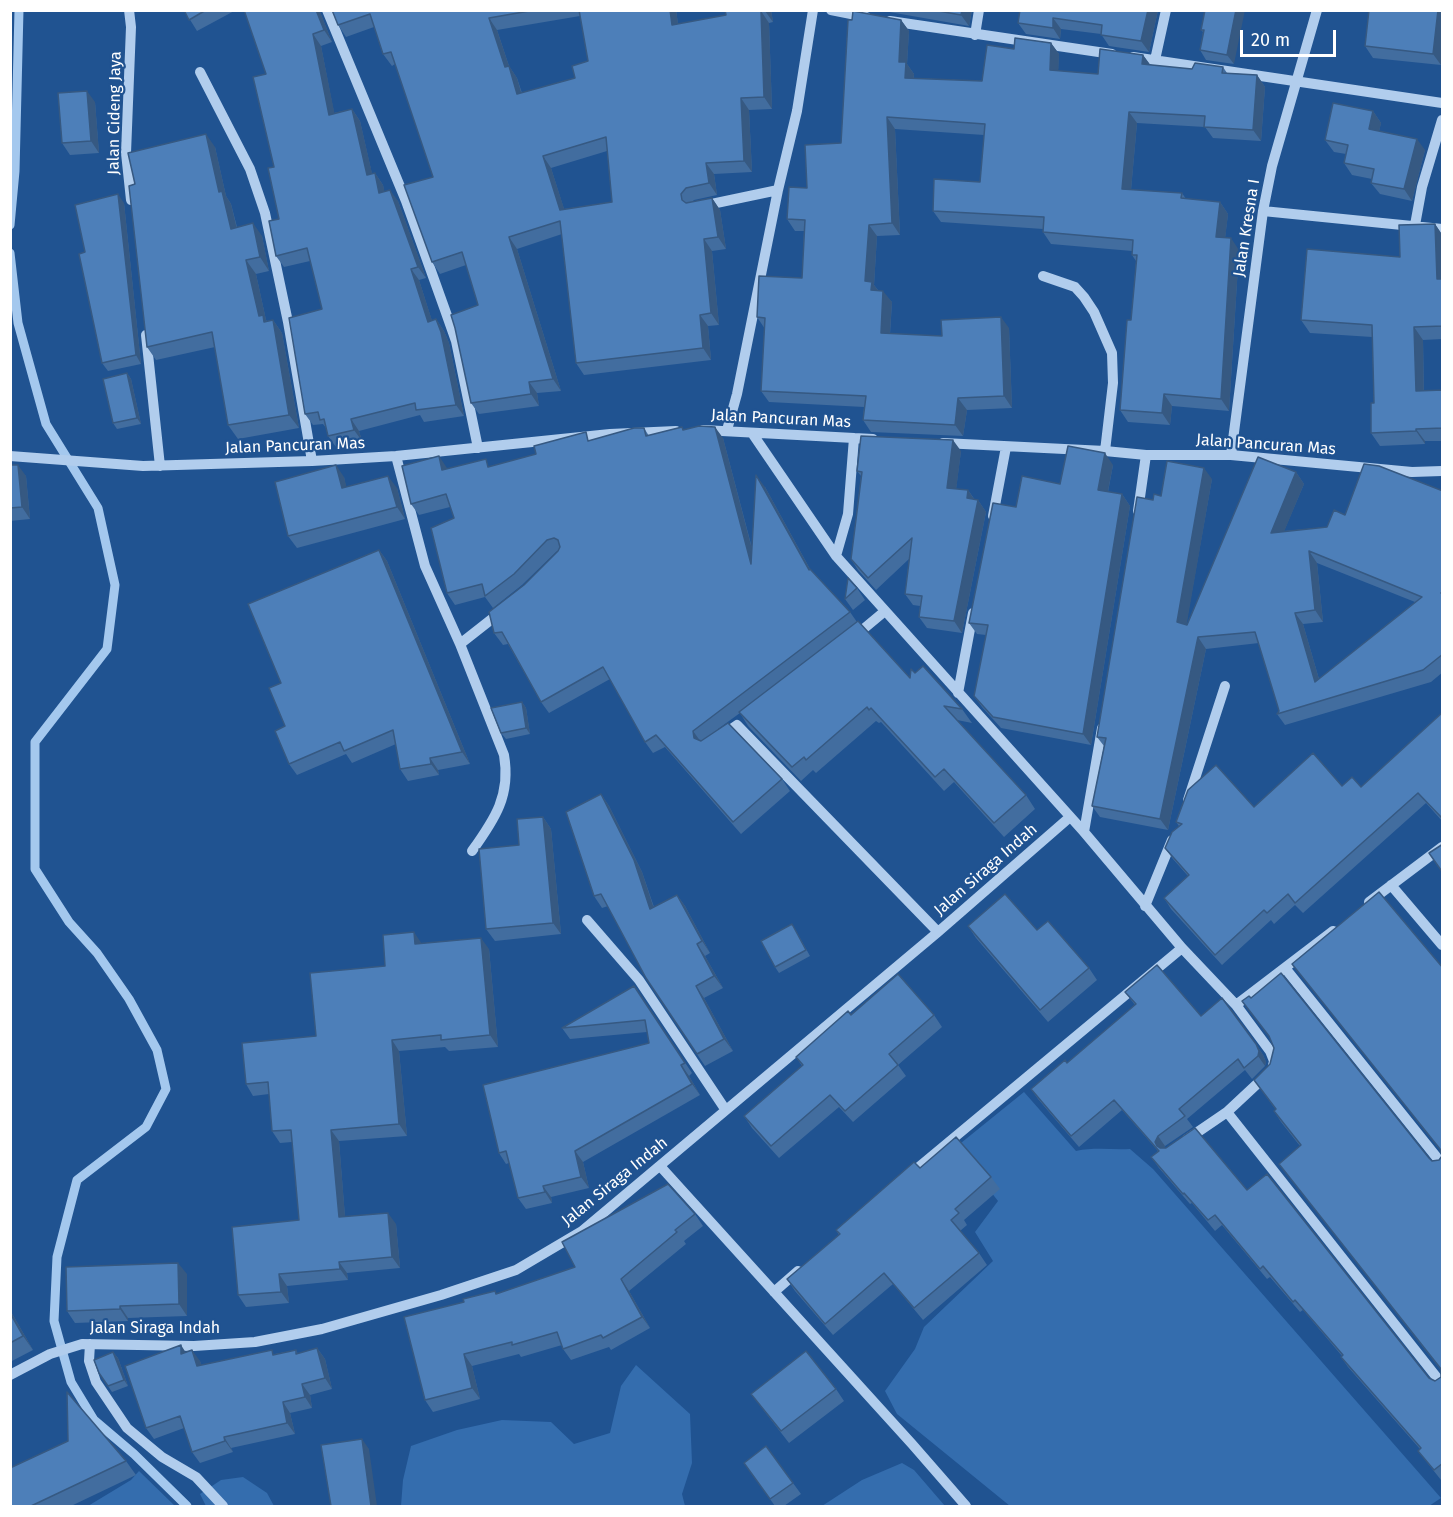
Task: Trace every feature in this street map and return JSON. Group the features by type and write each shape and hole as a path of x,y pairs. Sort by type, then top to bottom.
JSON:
{"street":[{"name":"Jalan Cideng Jaya","path":"129,10 131,27 126,153 132,211"},
{"path":"327,10 406,201 445,310 456,342 478,448"},
{"path":"727,430 753,323 778,190 797,111 813,10"},
{"path":"831,10 975,35 1443,103"},
{"path":"975,35 979,10"},
{"path":"1155,60 1166,10"},
{"name":"Jalan Kresna I","path":"1231,455 1263,211 1272,166 1317,10"},
{"path":"200,72 250,169 266,213 312,461"},
{"path":"1415,225 1422,187 1443,120"},
{"path":"696,207 778,190"},
{"path":"1263,211 1443,229"},
{"path":"1042,276 1075,287 1080,292 1094,312 1112,352 1113,383 1105,451"},
{"path":"145,327 160,466"},
{"name":"Jalan Pancuran Mas","path":"10,456 143,466 312,461 396,456 610,434 727,430 888,440"},
{"path":"752,433 836,556 1084,832 1182,948 1236,1005 1270,1051 1274,1061 1272,1070 1227,1112 1179,1146"},
{"path":"836,556 848,514 854,438"},
{"name":"Jalan Pancuran Mas","path":"932,442 1146,455 1231,455 1412,472 1443,471"},
{"path":"990,529 1006,447"},
{"path":"1135,525 1146,455"},
{"path":"396,456 425,566 460,644 504,754 507,771 500,808 472,851"},
{"path":"958,693 976,599"},
{"path":"460,644 510,604"},
{"path":"850,641 885,611"},
{"path":"1183,814 1225,686"},
{"path":"708,745 746,718"},
{"path":"1084,832 1103,719"},
{"path":"737,725 938,932"},
{"name":"Jalan Siraga Indah","path":"10,1375 50,1354 86,1344 194,1346 255,1342 322,1329 441,1295 516,1270 582,1231 938,932 1070,817"},
{"path":"1145,906 1175,834"},
{"path":"1356,912 1443,847"},
{"path":"1391,885 1443,945"},
{"path":"587,920 639,980 725,1109"},
{"path":"1236,1005 1338,926"},
{"path":"899,1184 1182,948"},
{"path":"1286,968 1443,1164"},
{"path":"1227,1112 1443,1384"},
{"path":"660,1166 966,1506"},
{"path":"774,1293 809,1261"},
{"path":"86,1344 96,1382 127,1428 162,1457 196,1477 223,1506"}],"shaded area":[{"path":"1024,1092 1076,1151 1130,1149 1153,1169 1441,1498 1429,1506 1010,1506 897,1414 885,1391 915,1349 924,1327 993,1261 975,1232 998,1201 956,1147"},
{"path":"636,1365 690,1414 692,1463 682,1494 685,1506 401,1506 403,1480 411,1446 457,1430 502,1420 551,1422 574,1444 610,1433 621,1386"},
{"path":"902,1463 914,1470 945,1506 822,1506 862,1480"},
{"path":"139,1471 175,1506 88,1506 131,1480"},
{"path":"243,1477 267,1493 274,1506 206,1506 200,1494 221,1480"}],"building":[{"path":"184,10 206,10 189,20"},
{"path":"244,10 316,10 324,30 313,34 329,115 352,109 367,175 375,173 379,193 390,190 418,267 411,269 428,322 436,319 441,332 456,405 416,410 415,403 351,419 354,430 328,436 324,419 320,420 318,412 305,414 289,318 322,309 307,248 276,256 269,221 279,219 268,168 274,167 253,77 266,74"},
{"path":"332,10 535,10 489,18 505,67 509,66 517,94 575,78 572,66 588,61 579,10 670,10 672,25 726,15 725,10 765,10 761,11 764,97 741,98 744,161 706,163 709,183 686,188 681,194 682,200 686,203 712,198 718,237 704,239 711,313 700,315 703,348 576,363 560,221 509,237 553,379 529,382 531,394 471,403 451,315 478,305 462,252 432,262 404,185 433,177 391,52 383,54 370,14 338,25","holes":["606,137 612,202 560,210 543,156"]},
{"path":"933,10 962,10 961,15"},
{"path":"1020,10 1148,10 1141,41 1101,35 1102,25 1053,18 1053,28 1018,23"},
{"path":"1205,10 1236,10 1227,55 1200,50"},
{"path":"1369,10 1438,10 1433,54 1365,46"},
{"path":"853,11 901,20 899,62 906,62 905,78 982,81 987,45 1014,49 1015,38 1051,43 1050,70 1098,74 1100,49 1143,55 1142,64 1192,69 1195,63 1223,67 1222,73 1257,75 1253,130 1204,127 1205,116 1129,112 1122,189 1182,193 1181,198 1220,202 1216,237 1231,238 1221,399 1164,394 1162,413 1120,410 1127,320 1131,320 1137,255 1132,255 1133,240 1043,232 1044,217 933,211 934,179 980,182 985,124 887,117 892,223 869,225 865,281 872,282 871,290 883,291 881,333 942,336 941,320 1001,317 1004,396 958,398 955,425 863,420 866,396 761,391 765,318 757,317 759,276 802,278 805,220 787,219 789,187 807,188 805,145 841,143 848,20 852,20"},
{"path":"87,91 91,141 62,143 58,93"},
{"path":"1333,103 1373,111 1369,129 1417,139 1404,189 1371,183 1374,169 1344,163 1348,145 1325,140"},
{"path":"206,134 219,192 222,191 231,229 253,223 260,257 246,260 259,316 263,315 264,322 273,320 289,415 228,425 212,332 147,347 129,186 135,184 128,153"},
{"path":"118,194 136,355 102,363 79,254 85,252 75,205"},
{"path":"1435,224 1437,279 1443,279 1443,326 1414,327 1416,391 1443,390 1443,428 1371,433 1371,403 1374,403 1372,325 1301,320 1307,249 1400,257 1399,225"},
{"path":"127,373 137,418 113,423 103,379"},
{"path":"699,426 715,427 751,564 756,475 809,570 850,612 693,731 694,738 701,741 728,723 782,779 733,822 656,735 645,742 603,667 541,702 502,632 494,633 489,612 524,585 558,551 560,547 558,540 554,538 547,540 514,574 485,596 482,584 447,593 431,528 454,518 446,494 411,504 402,466 439,456 442,470 486,459 488,467 536,454 534,446 586,432 588,441 634,428 644,428 646,436 682,427 683,430"},
{"path":"861,436 953,440 947,488 968,490 967,498 978,500 954,621 919,617 922,596 905,594 912,538 868,578 851,559 862,472 857,471"},
{"path":"1068,446 1105,453 1098,490 1122,494 1083,734 993,717 974,696 988,625 969,623 993,503 1016,507 1022,476 1060,484"},
{"path":"1258,457 1296,472 1271,533 1327,527 1334,510 1345,515 1364,464 1379,466 1443,491 1443,592 1441,593 1443,595 1443,654 1423,670 1277,714 1279,711 1255,632 1198,637 1160,819 1092,806 1106,738 1097,737 1137,497 1153,500 1154,494 1161,496 1167,461 1204,468 1177,622 1187,625","holes":["1309,551 1422,597 1315,682 1295,613 1315,610"]},
{"path":"10,465 18,465 22,507 10,508"},
{"path":"336,465 342,488 388,476 397,507 288,536 275,482"},
{"path":"379,550 462,752 430,758 431,764 400,769 393,730 344,751 340,742 289,764 275,731 285,726 269,688 281,683 248,604"},
{"path":"848,578 857,588 845,599"},
{"path":"858,621 910,678 911,669 915,673 923,666 962,709 944,706 1026,795 994,823 944,769 935,777 871,708 869,710 867,707 806,760 804,757 792,767 739,712"},
{"path":"522,702 526,728 501,733 491,708"},
{"path":"1443,712 1443,819 1418,793 1295,903 1288,894 1267,913 1264,910 1215,955 1164,898 1189,875 1165,848 1172,832 1182,824 1176,822 1188,790 1216,765 1254,807 1313,753 1342,786 1352,777 1361,787"},
{"path":"601,794 634,860 650,909 677,895 702,941 697,944 714,976 696,986 724,1039 697,1054 646,978 601,894 594,896 566,812"},
{"path":"543,817 553,923 486,929 479,849 519,845 517,819"},
{"path":"1443,844 1443,873 1429,853"},
{"path":"1379,892 1443,968 1443,1463 1434,1470 1418,1451 1421,1448 1341,1357 1343,1355 1295,1300 1293,1302 1263,1266 1260,1269 1215,1215 1208,1220 1151,1157 1159,1151 1114,1100 1071,1136 1031,1089 1065,1060 1067,1063 1136,1004 1125,992 1157,965 1201,1016 1222,998 1256,1044 1259,1051 1258,1056 1244,1068 1238,1059 1179,1109 1185,1116 1158,1136 1155,1142 1157,1146 1166,1148 1195,1128 1247,1190 1267,1174 1429,1378 1435,1381 1441,1377 1441,1369 1279,1164 1301,1145 1274,1111 1276,1109 1254,1080 1270,1064 1274,1048 1269,1036 1242,1001 1249,996 1251,998 1281,973 1429,1158 1432,1161 1439,1160 1442,1156 1440,1149 1292,964"},
{"path":"1005,894 1037,930 1048,921 1089,968 1040,1010 968,926"},
{"path":"792,924 806,950 775,967 761,941"},
{"path":"414,932 415,944 481,938 490,1035 441,1040 441,1035 392,1040 399,1124 331,1130 339,1217 388,1213 392,1257 339,1262 340,1269 279,1274 281,1292 238,1295 232,1227 299,1220 291,1130 272,1131 268,1082 246,1084 242,1043 316,1036 310,973 385,966 383,935"},
{"path":"898,974 934,1015 889,1054 898,1065 845,1111 830,1095 771,1146 744,1116 803,1065 796,1057 848,1011 851,1015"},
{"path":"634,986 685,1063 681,1065 692,1084 575,1151 581,1177 543,1186 545,1192 518,1198 506,1151 499,1153 483,1085 649,1043 645,1020 562,1028"},
{"path":"956,1137 991,1177 955,1209 959,1213 951,1220 979,1253 914,1308 884,1273 825,1324 787,1279 840,1234 836,1230 914,1162 920,1168"},
{"path":"668,1184 695,1214 621,1279 642,1317 603,1338 601,1335 563,1349 557,1332 512,1345 512,1342 464,1354 472,1388 425,1400 404,1317 464,1302 463,1299 495,1291 496,1294 575,1267 562,1242"},
{"path":"178,1263 179,1304 67,1311 66,1267"},
{"path":"10,1313 23,1336 10,1343"},
{"path":"181,1345 181,1354 192,1350 197,1366 272,1350 273,1355 296,1350 296,1354 317,1348 325,1378 302,1384 305,1397 283,1402 287,1423 224,1437 225,1441 192,1452 180,1416 146,1428 125,1366"},
{"path":"806,1351 836,1389 781,1431 751,1394"},
{"path":"113,1352 124,1380 108,1386 94,1360"},
{"path":"67,1392 126,1461 31,1506 10,1506 10,1468 68,1441"},
{"path":"362,1439 371,1506 331,1506 321,1445"},
{"path":"766,1446 793,1483 770,1499 744,1463"}],"waterway":[{"path":"10,225 15,171 19,10"},
{"path":"10,253 18,323 46,424 98,508 115,585 107,649 35,742 35,869 69,922 97,953 129,999 157,1050 166,1089 146,1127 77,1180 57,1257 54,1321 71,1382 94,1420 134,1454 187,1506"}]}
